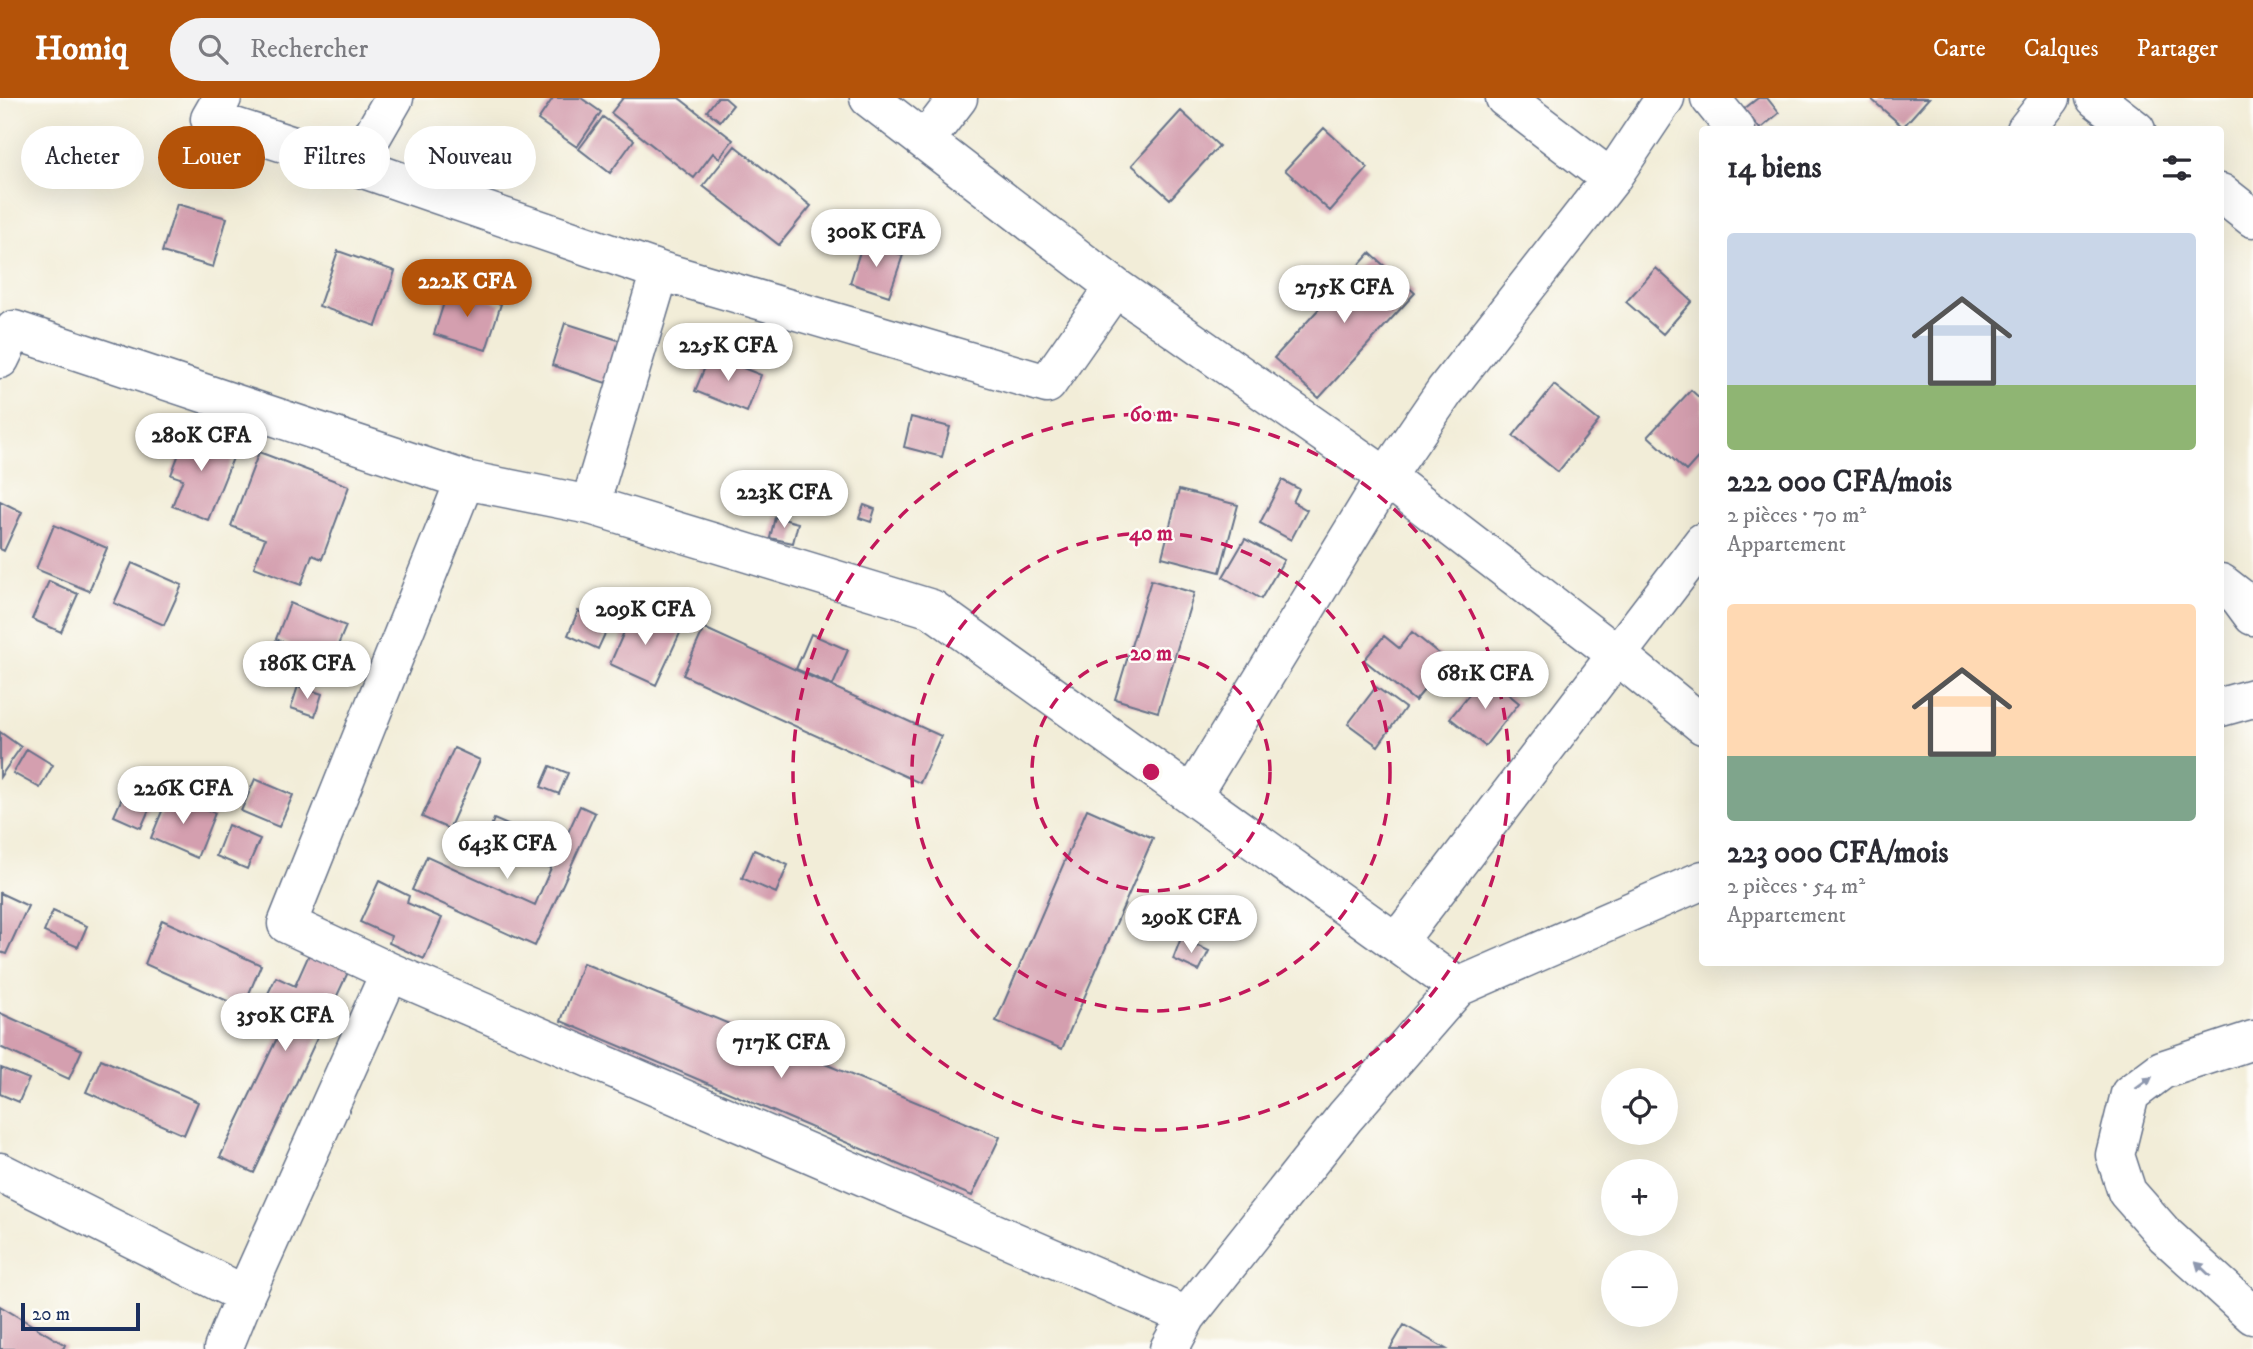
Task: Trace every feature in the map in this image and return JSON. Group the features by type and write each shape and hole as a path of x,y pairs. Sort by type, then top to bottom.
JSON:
{"street":[{"path":"222,98 210,119 279,141"},
{"path":"378,126 394,98"},
{"path":"869,98 1115,287 1386,477 1616,653 1699,722"},
{"path":"925,141 958,98"},
{"path":"1505,98 1611,179"},
{"path":"1192,795 1386,477 1445,391 1611,179 1665,98"},
{"path":"1710,98 1733,126"},
{"path":"2029,126 2051,98"},
{"path":"2095,98 2131,126"},
{"path":"390,178 660,271 1047,384 1115,287"},
{"path":"2224,195 2253,218"},
{"path":"590,505 660,271"},
{"path":"0,359 14,330 465,480 590,505 932,609 1458,987"},
{"path":"465,480 287,924 390,972 1187,1315"},
{"path":"1397,942 1699,547"},
{"path":"2224,585 2239,597 2253,616"},
{"path":"2224,707 2253,698"},
{"path":"1169,1349 1187,1315 1345,1116 1458,987 1699,882"},
{"path":"223,1349 390,972"},
{"path":"2253,1040 2162,1070 2130,1094 2115,1155 2127,1192 2165,1235 2253,1315"},
{"path":"0,1172 245,1295"}],"building":[{"path":"553,98 581,98 601,112 577,147 538,120"},
{"path":"623,98 679,98 733,140 719,158 713,153 694,178 611,113"},
{"path":"717,98 725,98 733,105 720,121 707,111"},
{"path":"1758,98 1767,98 1779,113 1764,126 1758,126 1744,109"},
{"path":"1870,98 1929,98 1902,126"},
{"path":"1181,111 1219,146 1170,199 1132,165"},
{"path":"603,117 634,140 610,173 579,149"},
{"path":"1324,128 1368,168 1330,211 1285,170"},
{"path":"735,146 811,206 779,245 703,186"},
{"path":"177,204 227,218 213,267 162,252"},
{"path":"863,242 903,255 889,296 850,283"},
{"path":"338,251 395,271 376,326 319,306"},
{"path":"1370,253 1415,293 1319,398 1274,358"},
{"path":"1656,268 1692,301 1663,334 1626,302"},
{"path":"449,287 501,304 486,350 434,334"},
{"path":"565,323 621,341 606,383 552,365"},
{"path":"710,355 761,375 747,412 695,391"},
{"path":"1554,385 1599,421 1558,472 1513,436"},
{"path":"1691,390 1699,397 1699,456 1686,471 1648,436"},
{"path":"911,417 950,427 942,457 904,447"},
{"path":"188,430 237,448 208,520 172,506 183,479 171,475"},
{"path":"259,452 349,486 322,559 312,555 301,585 254,567 265,539 231,526"},
{"path":"1282,480 1299,489 1293,502 1307,510 1291,540 1260,523"},
{"path":"1179,490 1238,505 1220,572 1162,557"},
{"path":"0,501 22,512 4,551 0,549"},
{"path":"864,505 875,509 871,522 859,518"},
{"path":"775,517 798,523 793,543 770,538"},
{"path":"54,525 107,548 89,591 36,569"},
{"path":"1245,539 1284,560 1261,599 1223,577"},
{"path":"132,563 182,585 164,625 114,603"},
{"path":"1151,580 1194,593 1158,712 1115,699"},
{"path":"49,581 78,594 61,632 32,619"},
{"path":"290,603 346,626 331,662 276,639"},
{"path":"634,609 681,631 656,685 610,664"},
{"path":"578,611 609,625 598,649 568,635"},
{"path":"704,628 941,736 920,783 683,675"},
{"path":"1412,632 1448,661 1415,701 1364,660 1384,636 1399,648"},
{"path":"811,634 848,650 833,685 796,669"},
{"path":"1485,675 1519,703 1485,746 1450,718"},
{"path":"298,686 322,694 315,716 291,708"},
{"path":"1376,687 1405,708 1378,746 1348,724"},
{"path":"0,732 21,747 0,777"},
{"path":"454,748 480,760 449,829 422,817"},
{"path":"27,749 53,765 40,788 13,773"},
{"path":"550,766 568,773 559,794 541,787"},
{"path":"255,779 293,795 279,827 241,811"},
{"path":"128,784 155,796 141,828 114,816"},
{"path":"169,794 215,813 197,858 151,838"},
{"path":"580,806 595,813 535,946 412,890 427,856 535,905 551,868 486,839 494,819 561,848"},
{"path":"1087,809 1153,838 1062,1049 996,1021"},
{"path":"228,825 260,839 247,869 216,856"},
{"path":"754,850 788,865 776,893 742,878"},
{"path":"379,881 409,896 407,903 442,918 424,959 389,943 391,936 360,922"},
{"path":"0,893 28,906 6,954 0,952"},
{"path":"53,911 87,926 78,947 44,932"},
{"path":"162,920 261,965 243,1008 145,964"},
{"path":"1181,938 1209,951 1199,971 1173,959"},
{"path":"311,950 350,968 254,1173 220,1157 280,1032 255,1020 276,977 295,986"},
{"path":"583,963 1000,1137 972,1196 561,1021"},
{"path":"0,1013 82,1050 69,1079 0,1047"},
{"path":"101,1059 198,1102 184,1135 86,1092"},
{"path":"1,1068 29,1079 19,1102 0,1094"},
{"path":"0,1306 65,1345 63,1349 0,1349"},
{"path":"1404,1325 1446,1349 1390,1349"}]}
